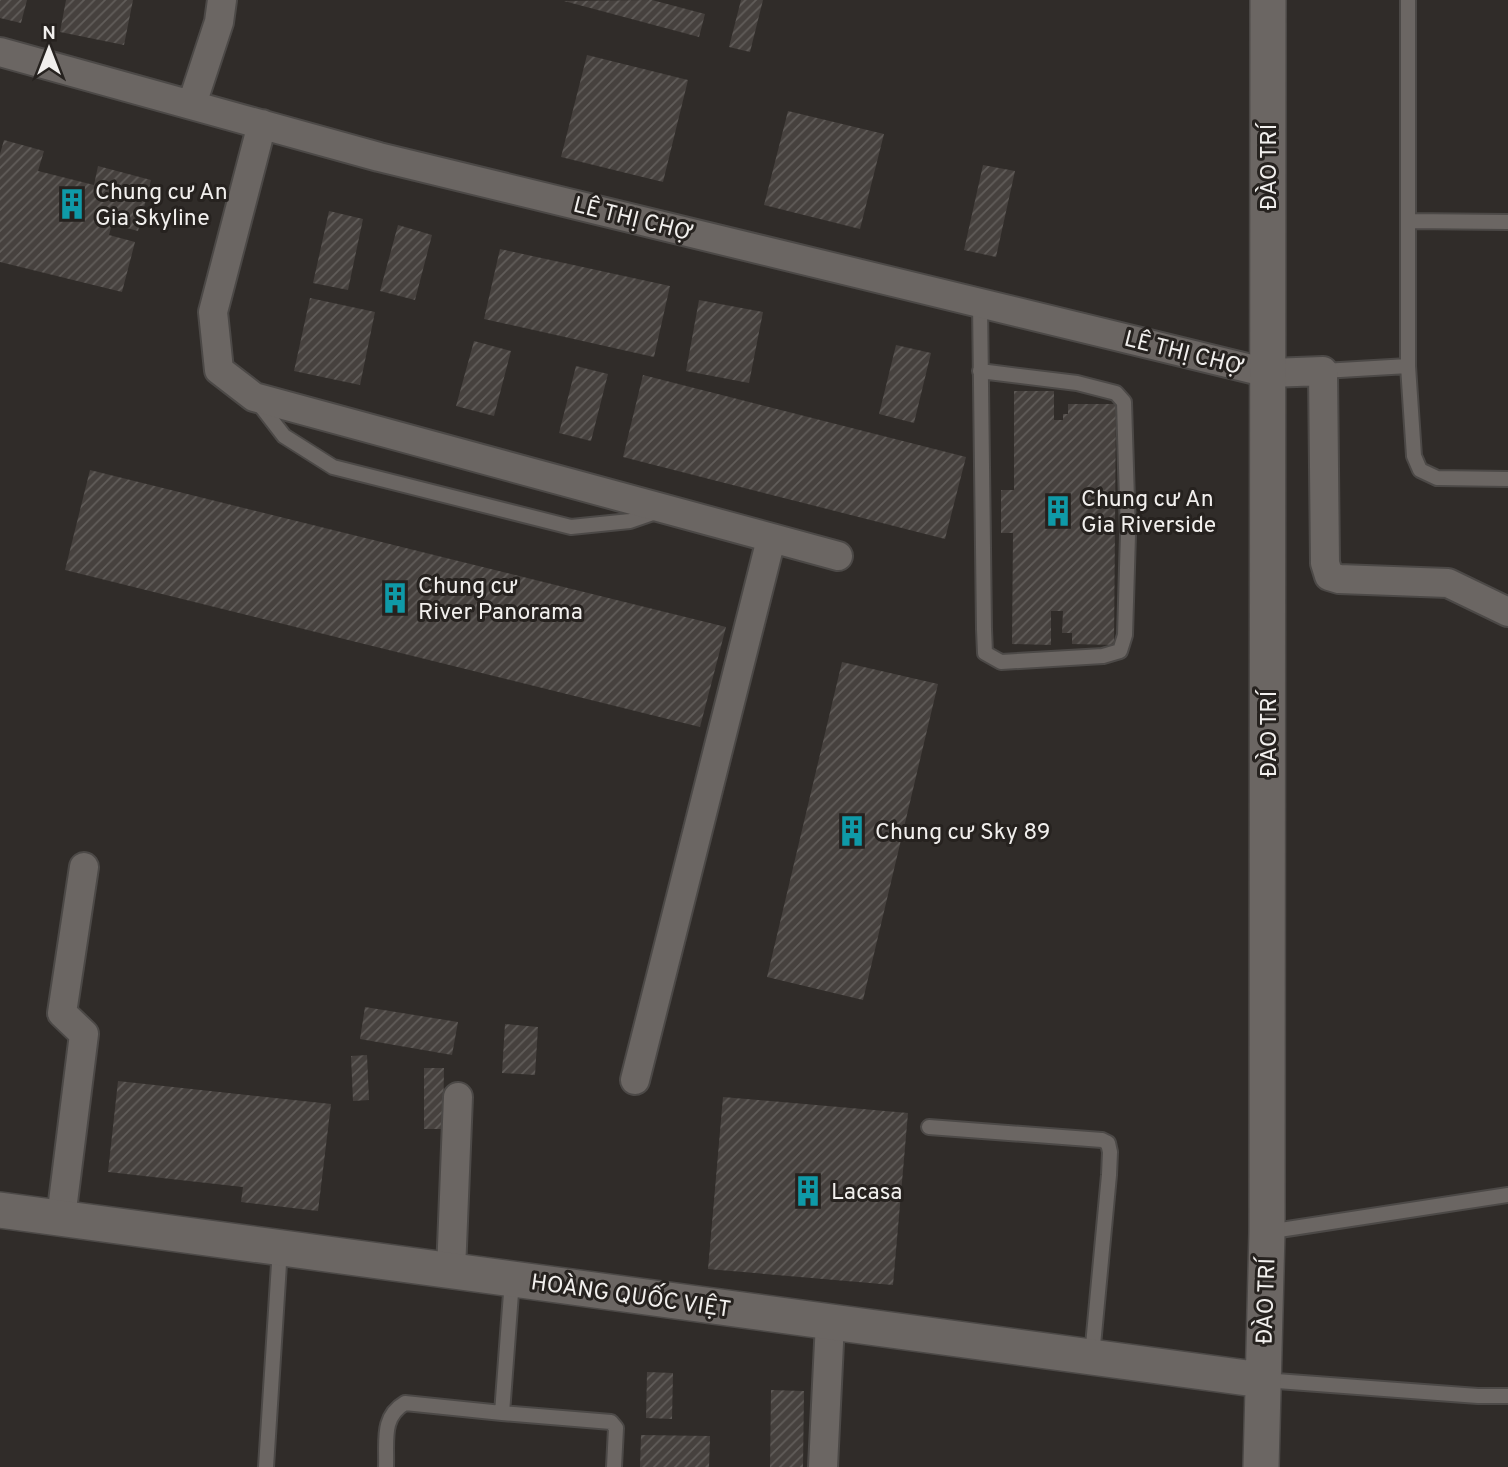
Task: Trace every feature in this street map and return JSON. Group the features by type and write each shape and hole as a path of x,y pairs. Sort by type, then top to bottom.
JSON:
{"street":[{"path":"192,104 219,22 222,0"},
{"name":"ĐÀO TRÍ","path":"1261,1467 1267,1232 1268,0"},
{"name":"LÊ THỊ CHỢ","path":"0,52 392,160 1268,373 1323,370"},
{"path":"262,124 213,312 219,370 254,397 838,556"},
{"path":"1323,370 1325,563 1329,576 1339,579 1448,583 1508,612"},
{"path":"635,1080 771,539"},
{"path":"61,1219 84,1034 62,1013 84,867"},
{"path":"451,1271 458,1097"},
{"name":"HOÀNG QUỐC VIỆT","path":"0,1210 1262,1380"},
{"path":"823,1467 830,1322"}],"lane":[{"path":"1408,0 1408,366 1414,456 1420,470 1437,478 1508,479"},
{"path":"1408,221 1508,222"},
{"path":"980,303 980,371 985,653 1001,662 1103,656 1120,651 1125,635 1128,534 1124,402 1116,393 1077,383 980,371"},
{"path":"1323,370 1408,366"},
{"path":"254,397 284,436 333,467 572,527 630,521 665,509"},
{"path":"929,1127 1102,1140 1108,1143 1109,1175 1092,1357"},
{"path":"1267,1232 1508,1195"},
{"path":"266,1467 280,1248"},
{"path":"502,1413 512,1279"},
{"path":"1262,1380 1508,1396"},
{"path":"386,1467 389,1417 405,1403 611,1422 616,1428 614,1467"}],"building":[{"path":"0,0 27,0 21,23 0,18"},
{"path":"66,0 133,0 124,45 60,32"},
{"path":"652,0 705,14 699,37 564,1"},
{"path":"741,0 763,0 750,52 729,47"},
{"path":"587,55 688,80 663,182 561,157"},
{"path":"788,111 884,134 860,229 764,205"},
{"name":"Chung cư An Gia Skyline","path":"4,140 44,151 38,171 94,185 98,166 151,180 138,231 112,224 109,235 135,242 122,292 0,262 0,154"},
{"path":"983,165 1015,171 996,257 964,250"},
{"path":"329,211 363,219 348,290 313,283"},
{"path":"398,225 432,235 415,300 380,291"},
{"path":"500,249 670,286 654,357 484,319"},
{"path":"310,298 375,312 360,385 294,371"},
{"path":"699,300 763,312 749,383 686,371"},
{"path":"474,341 511,351 494,416 456,406"},
{"path":"896,345 931,353 914,423 879,414"},
{"path":"576,366 608,374 591,441 559,433"},
{"path":"643,375 966,457 945,539 623,457"},
{"name":"Chung cư An Gia Riverside","path":"1014,391 1054,391 1054,420 1063,420 1063,414 1068,414 1068,404 1116,404 1114,645 1072,644 1072,633 1062,633 1063,611 1051,611 1051,645 1012,644 1013,533 1001,533 1001,490 1014,490"},
{"name":"Chung cư River Panorama","path":"90,470 726,627 700,727 65,570"},
{"name":"Chung cư Sky 89","path":"842,662 938,684 863,1000 767,977"},
{"path":"365,1007 458,1022 452,1055 360,1039"},
{"path":"505,1024 538,1027 535,1075 502,1073"},
{"path":"367,1055 369,1100 353,1101 351,1056"},
{"path":"424,1068 444,1068 443,1129 424,1129"},
{"path":"118,1081 331,1104 318,1211 241,1202 243,1187 108,1172"},
{"name":"Lacasa","path":"723,1097 908,1113 893,1285 708,1269"},
{"path":"647,1372 673,1373 672,1419 646,1418"},
{"path":"771,1390 804,1391 803,1467 770,1467"},
{"path":"641,1435 710,1436 709,1467 640,1467"}],"place":[{"name":"Chung cư An Gia Skyline","path":"72,204"},
{"name":"Chung cư An Gia Riverside","path":"1058,511"},
{"name":"Chung cư River Panorama","path":"395,598"},
{"name":"Chung cư Sky 89","path":"852,831"},
{"name":"Lacasa","path":"808,1191"}]}
